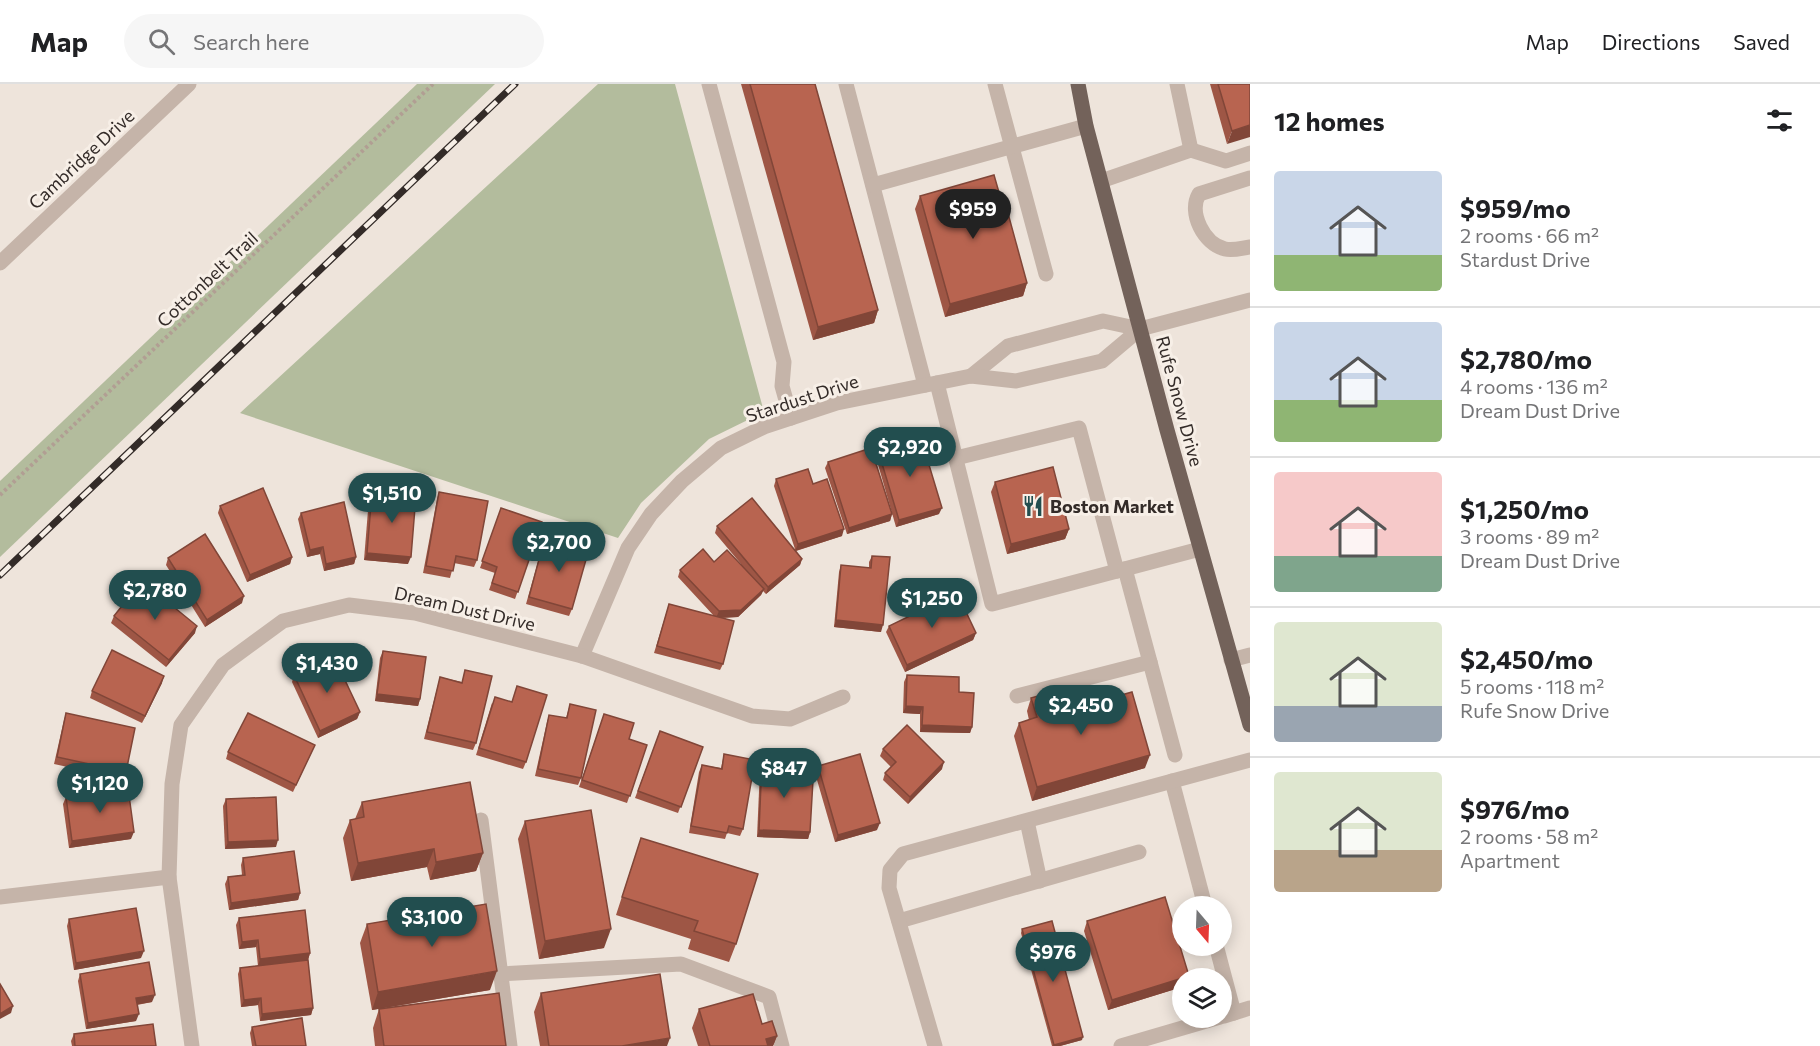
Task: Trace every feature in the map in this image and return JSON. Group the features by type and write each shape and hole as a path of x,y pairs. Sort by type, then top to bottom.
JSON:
{"main road":[{"name":"Rufe Snow Drive","path":"1078,84 1086,126 1140,329 1250,725"}],"street":[{"name":"Cambridge Drive","path":"0,263 189,84"},
{"path":"709,84 784,362 782,386 791,418"},
{"path":"846,84 931,384 956,458 992,604 1200,549"},
{"path":"995,84 1046,274"},
{"path":"1177,84 1191,150"},
{"path":"873,185 1086,126"},
{"path":"1101,181 1191,150 1226,160 1250,153"},
{"path":"1250,178 1199,194 1194,207 1202,230 1211,241 1223,248 1233,250 1250,247"},
{"path":"1140,329 1250,300"},
{"name":"Stardust Drive","path":"971,376 1008,346 1103,321 1140,329"},
{"name":"Stardust Drive","path":"582,656 628,548 651,514 682,481 721,448 764,427 837,404 971,376 1016,381 1102,361 1140,329"},
{"path":"956,458 1079,428 1150,662 1175,754"},
{"name":"Dream Dust Drive","path":"192,1046 169,877 172,784 181,725 223,665 283,621 349,605 415,613 582,656 752,716 790,719 843,697"},
{"path":"1231,660 1250,655"},
{"path":"1017,696 1150,662"},
{"path":"935,1046 889,888 890,870 903,854 1250,760"},
{"path":"1172,781 1202,896"},
{"path":"481,820 510,1046"},
{"path":"1027,820 1040,881"},
{"path":"899,921 1139,852"},
{"path":"0,897 169,877"},
{"path":"501,974 681,964 769,997 782,1046"},
{"path":"1232,1014 1250,1008"},
{"path":"1121,1046 1183,1028"}],"path":[{"name":"Cottonbelt Trail","path":"0,495 433,84"}],"green space":[{"path":"417,84 495,84 0,557 0,481"},
{"path":"598,84 675,84 764,412 709,439 641,503 618,538 240,413"}],"building":[{"path":"750,84 815,84 878,310 818,327"},
{"path":"1218,84 1250,84 1250,125 1232,131"},
{"path":"994,175 1000,196 1003,195 1027,283 950,304 920,196"},
{"path":"920,435 942,508 899,520 877,447"},
{"path":"871,448 892,514 849,528 828,462"},
{"path":"1053,467 1069,529 1011,544 995,482"},
{"path":"808,469 813,484 827,479 844,529 798,544 776,479"},
{"path":"263,488 292,557 250,575 220,506"},
{"path":"372,492 416,495 411,557 367,553"},
{"path":"439,492 488,501 477,560 456,556 453,571 426,566"},
{"path":"752,498 802,559 768,587 717,526"},
{"path":"344,502 356,557 326,564 323,547 310,550 301,513"},
{"path":"501,508 542,522 518,592 492,583 497,567 482,561"},
{"path":"205,534 244,596 207,620 168,558"},
{"path":"545,537 589,549 572,609 529,597"},
{"path":"703,549 714,562 727,550 764,589 741,610 719,611 680,570"},
{"path":"872,556 890,557 883,625 836,620 841,565 871,568"},
{"path":"142,581 197,626 169,660 114,616"},
{"path":"957,593 976,633 907,665 889,626"},
{"path":"669,604 734,621 723,664 657,646"},
{"path":"112,650 164,676 145,716 92,691"},
{"path":"383,651 426,657 420,699 377,694"},
{"path":"334,657 360,712 320,731 294,675"},
{"path":"465,670 492,676 476,743 427,732 440,677 462,683"},
{"path":"907,675 959,677 959,692 974,693 972,727 922,725 923,707 906,706"},
{"path":"517,686 547,695 526,762 479,748 495,697 512,702"},
{"path":"1070,687 1076,708 1132,692 1150,755 1037,787 1019,723 1037,717 1031,698"},
{"path":"570,704 596,710 581,778 538,769 549,715 567,718"},
{"path":"66,713 135,728 126,772 57,757"},
{"path":"248,713 315,745 296,785 228,752"},
{"path":"604,714 634,723 629,739 647,745 630,796 582,780"},
{"path":"907,725 944,762 910,797 885,773 896,762 883,749"},
{"path":"660,731 703,747 681,807 638,791"},
{"path":"724,754 755,760 743,829 729,826 727,833 691,826 702,765 722,769"},
{"path":"860,754 880,823 838,835 818,766"},
{"path":"762,761 794,762 793,779 813,780 810,832 759,830"},
{"path":"470,782 483,853 436,862 434,849 358,863 350,820 364,817 362,802"},
{"path":"128,788 134,832 72,841 66,797"},
{"path":"276,797 278,840 228,842 226,799"},
{"path":"591,810 611,929 545,941 525,821"},
{"path":"641,838 758,874 736,944 694,931 698,921 622,897"},
{"path":"294,851 300,893 231,903 228,877 245,875 243,858"},
{"path":"1165,897 1172,920 1172,956 1183,956 1187,968 1172,968 1172,981 1112,1000 1087,921"},
{"path":"486,904 497,971 378,992 367,924"},
{"path":"136,908 144,951 76,963 69,919"},
{"path":"305,910 310,953 260,959 258,940 242,942 239,918"},
{"path":"1052,921 1083,1037 1054,1045 1022,929"},
{"path":"308,960 313,1008 262,1014 261,998 244,1000 240,968"},
{"path":"149,962 155,995 136,998 139,1014 88,1023 80,974"},
{"path":"660,974 670,1038 622,1046 549,1046 541,993"},
{"path":"0,984 13,1006 0,1014"},
{"path":"499,993 506,1046 384,1046 379,1009"},
{"path":"753,994 762,1024 772,1021 777,1036 766,1039 768,1046 710,1046 699,1009"},
{"path":"302,1018 306,1046 256,1046 252,1027"},
{"path":"153,1024 156,1046 75,1046 74,1034"}],"railway":[{"path":"0,575 515,84"}],"place":[{"name":"Boston Market","path":"1033,506"}]}
